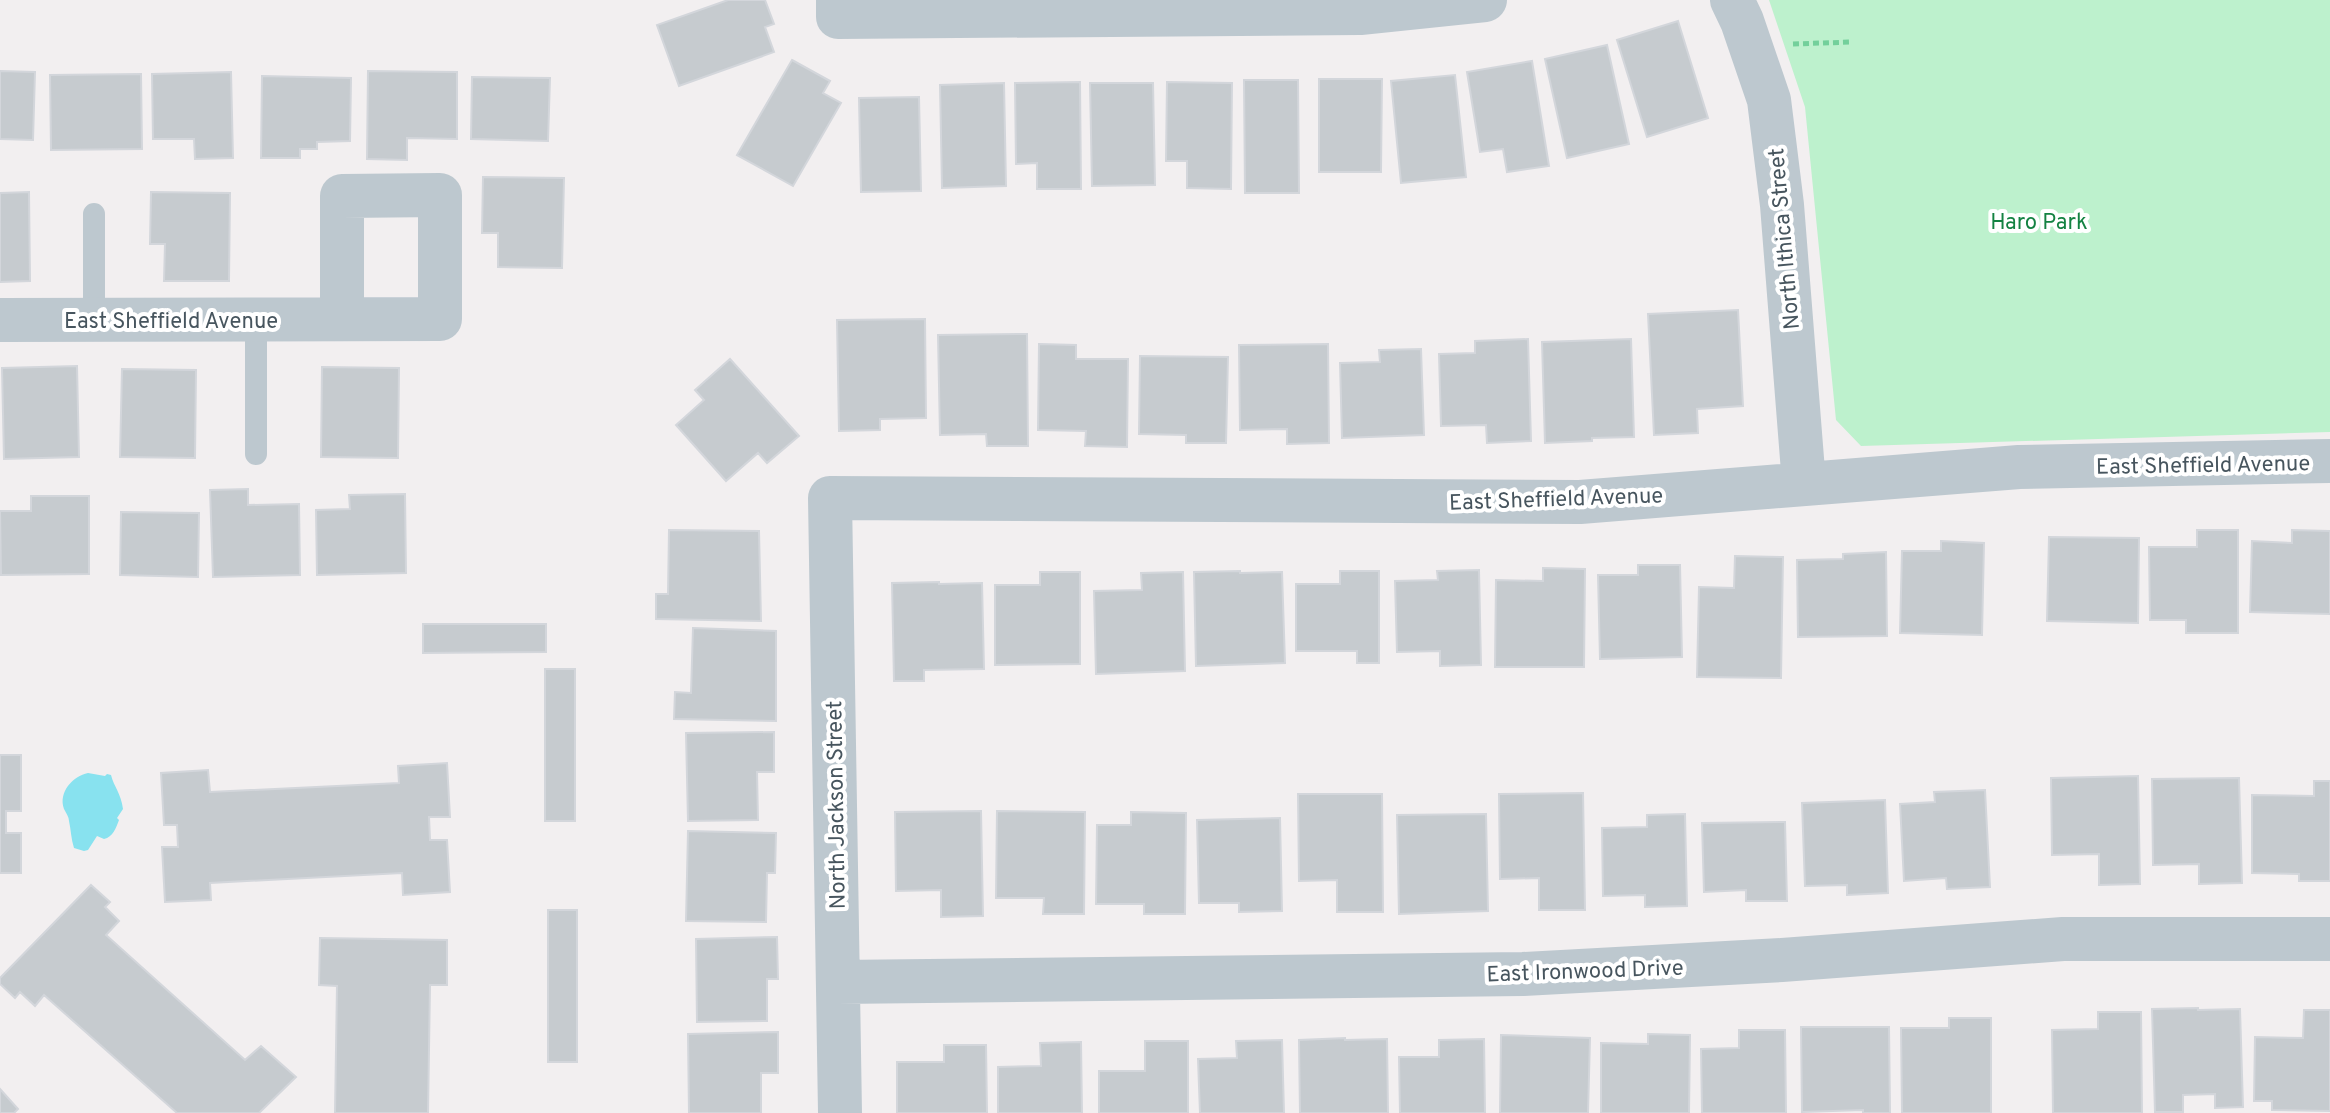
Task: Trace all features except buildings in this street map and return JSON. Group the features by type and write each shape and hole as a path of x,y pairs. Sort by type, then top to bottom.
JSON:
{"street":[{"path":"838,8 1360,13 1485,0"},
{"name":"North Ithica Street","path":"1732,0 1769,100 1782,205 1804,484"},
{"name":"East Sheffield Avenue","path":"0,320 342,318"},
{"name":"East Sheffield Avenue","path":"830,498 1580,502 2019,467 2330,461"},
{"name":"North Jackson Street","path":"830,498 840,1113"},
{"name":"East Ironwood Drive","path":"838,982 1523,974 1782,960 2063,939 2330,939"}],"lane":[{"path":"94,214 94,320"},
{"path":"256,320 256,454"}],"path":[{"path":"1751,46 1852,42"}],"green space":[{"name":"Haro Park","path":"1769,0 2330,0 2330,432 1861,446 1836,420 1805,107"}],"water":[{"path":"88,773 111,775 123,809 112,834 104,839 97,836 84,851 74,848 63,797 68,786"}]}
